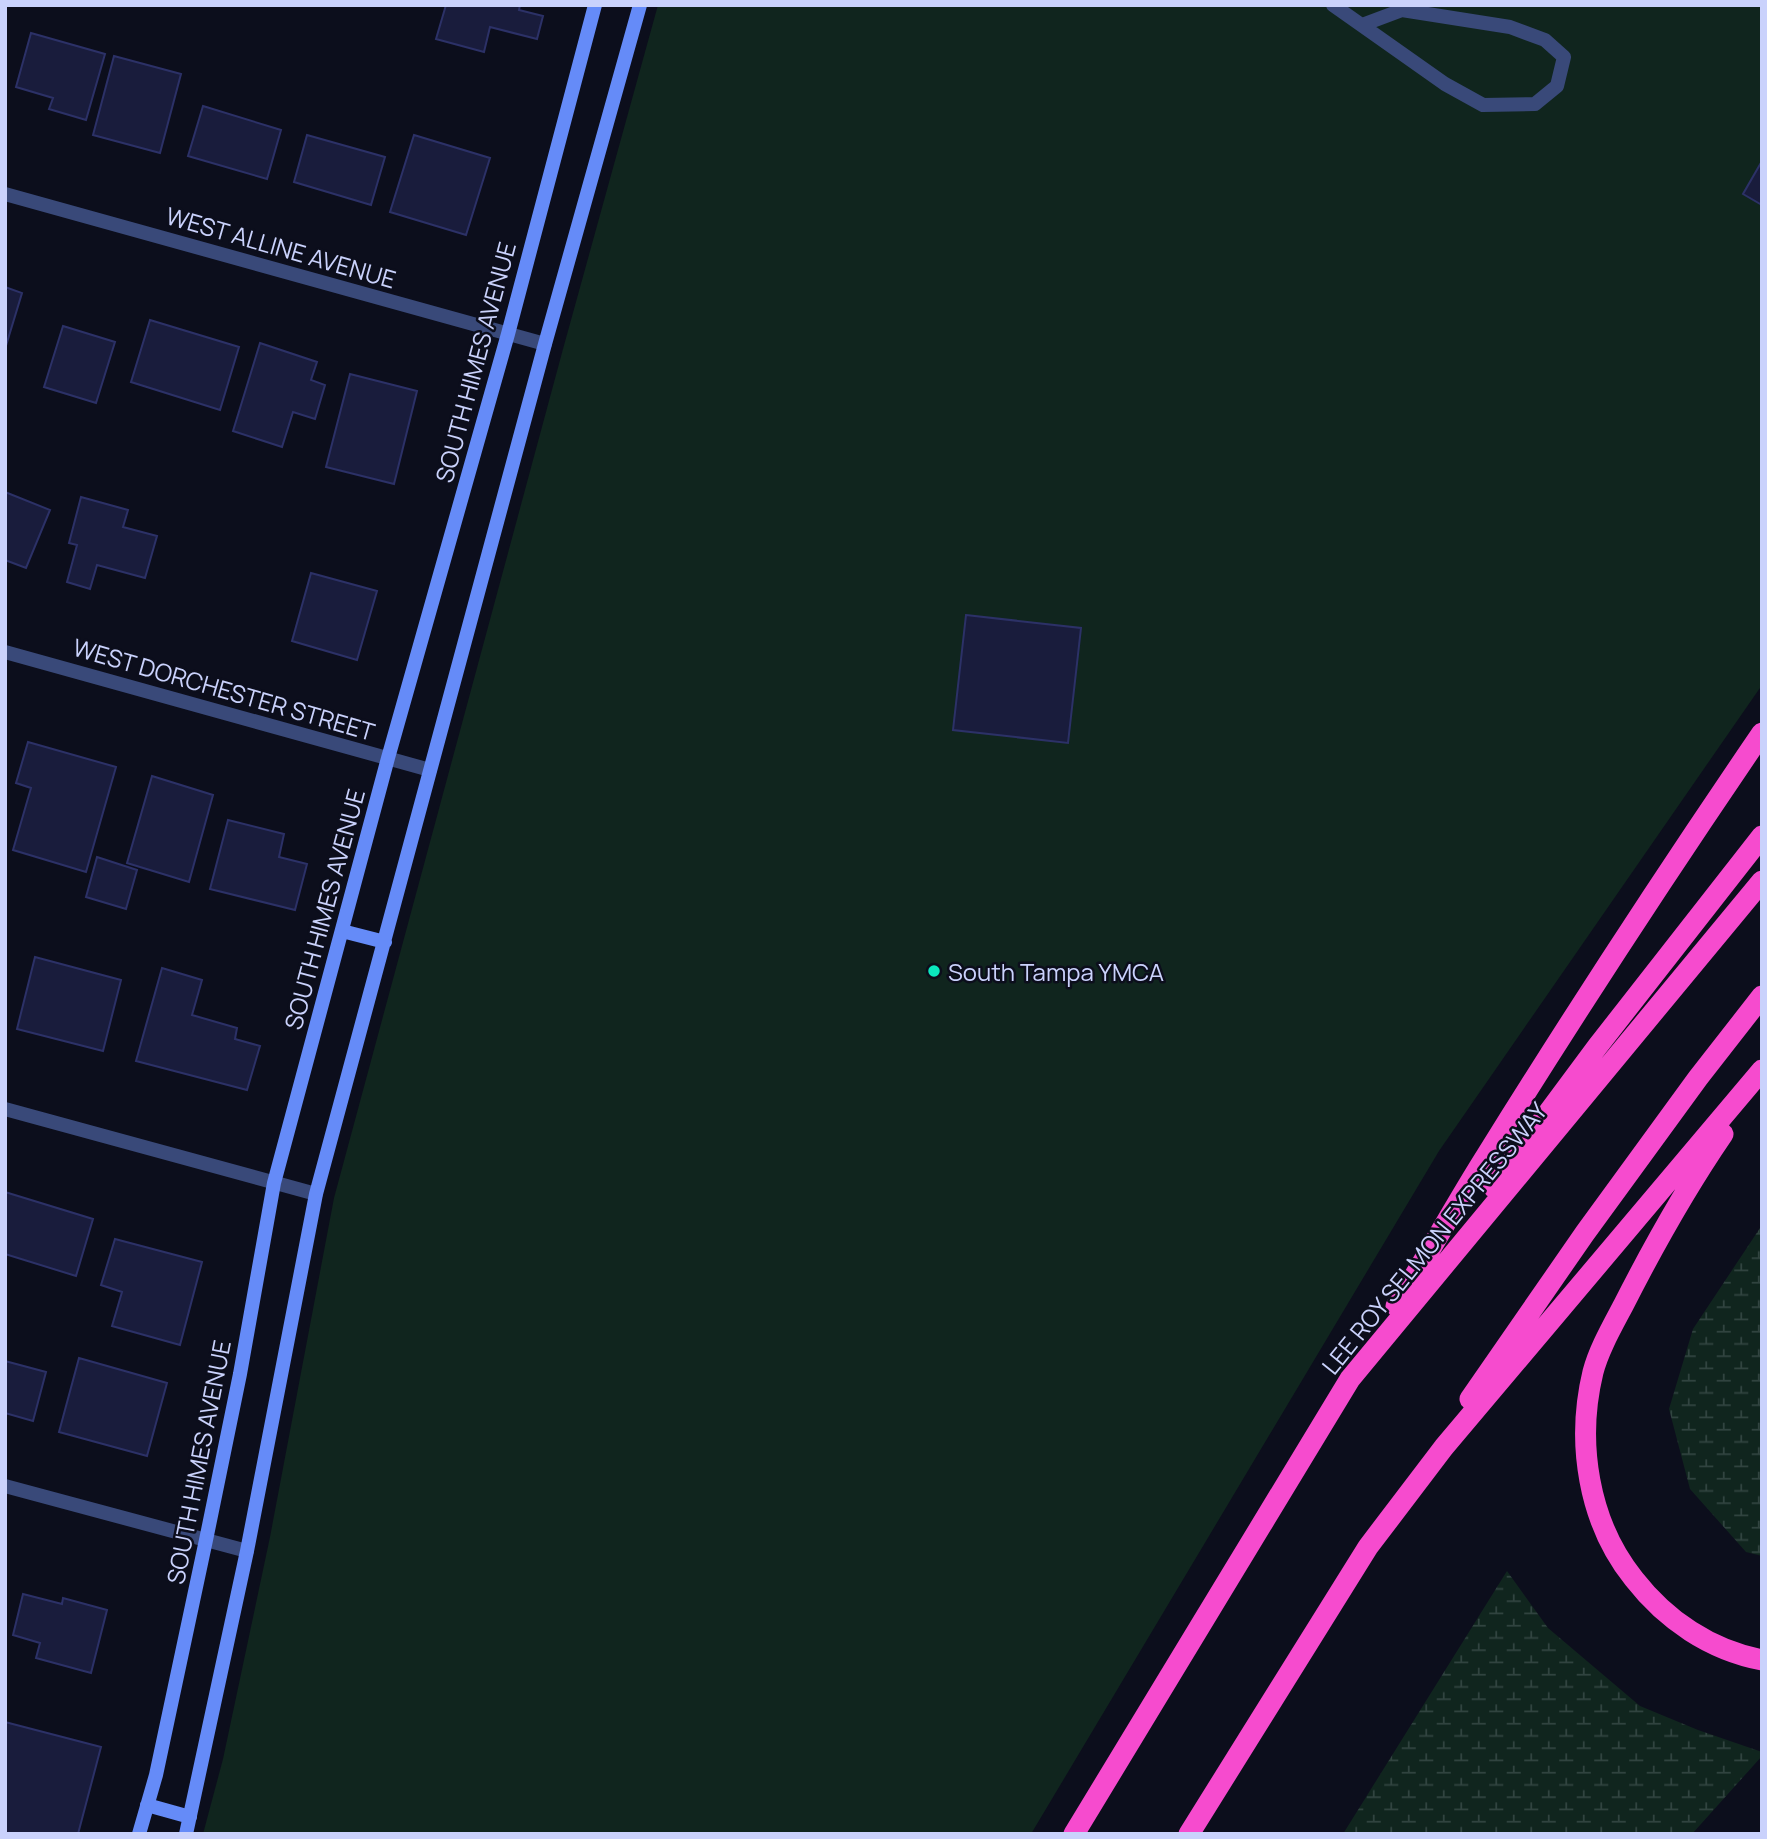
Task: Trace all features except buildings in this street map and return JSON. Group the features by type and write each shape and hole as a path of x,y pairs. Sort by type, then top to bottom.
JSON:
{"highway":[{"path":"1350,1379 1617,947 1762,733"},
{"path":"1350,1379 1597,1047 1762,836"},
{"name":"LEE ROY SELMON EXPRESSWAY","path":"1074,1834 1350,1379 1762,881"},
{"path":"1444,1447 1475,1390 1585,1233 1698,1078 1762,996"},
{"path":"1189,1834 1368,1546 1444,1447 1762,1070"},
{"path":"1762,1077 1685,1193 1614,1324 1594,1368 1587,1400 1586,1433 1587,1466 1593,1497 1604,1529 1620,1561 1640,1587 1667,1614 1703,1640 1762,1660"}],"street":[{"name":"SOUTH HIMES AVENUE","path":"139,1834 156,1775 206,1540 240,1374 274,1183 388,758 508,334 595,5"},
{"path":"186,1834 247,1551 316,1194 545,344 640,5"},
{"path":"1333,5 1445,84 1483,105 1535,104 1557,86 1564,57 1545,40 1510,27 1402,10 1362,25"},
{"name":"WEST ALLINE AVENUE","path":"5,194 545,344"},
{"name":"WEST DORCHESTER STREET","path":"5,652 430,770"},
{"path":"342,930 385,942"},
{"path":"5,1109 316,1194"},
{"path":"5,1486 247,1551"},
{"path":"148,1805 190,1817"}],"green space":[{"name":"South Tampa YMCA","path":"658,5 1762,5 1762,685 1439,1151 1031,1834 203,1834 223,1759 270,1537 334,1198"},
{"path":"1762,1225 1762,1556 1746,1552 1690,1489 1669,1409 1693,1329"},
{"path":"1507,1571 1548,1628 1640,1706 1762,1752 1762,1756 1692,1834 1343,1834"}],"place":[{"name":"South Tampa YMCA","path":"934,971"}]}
